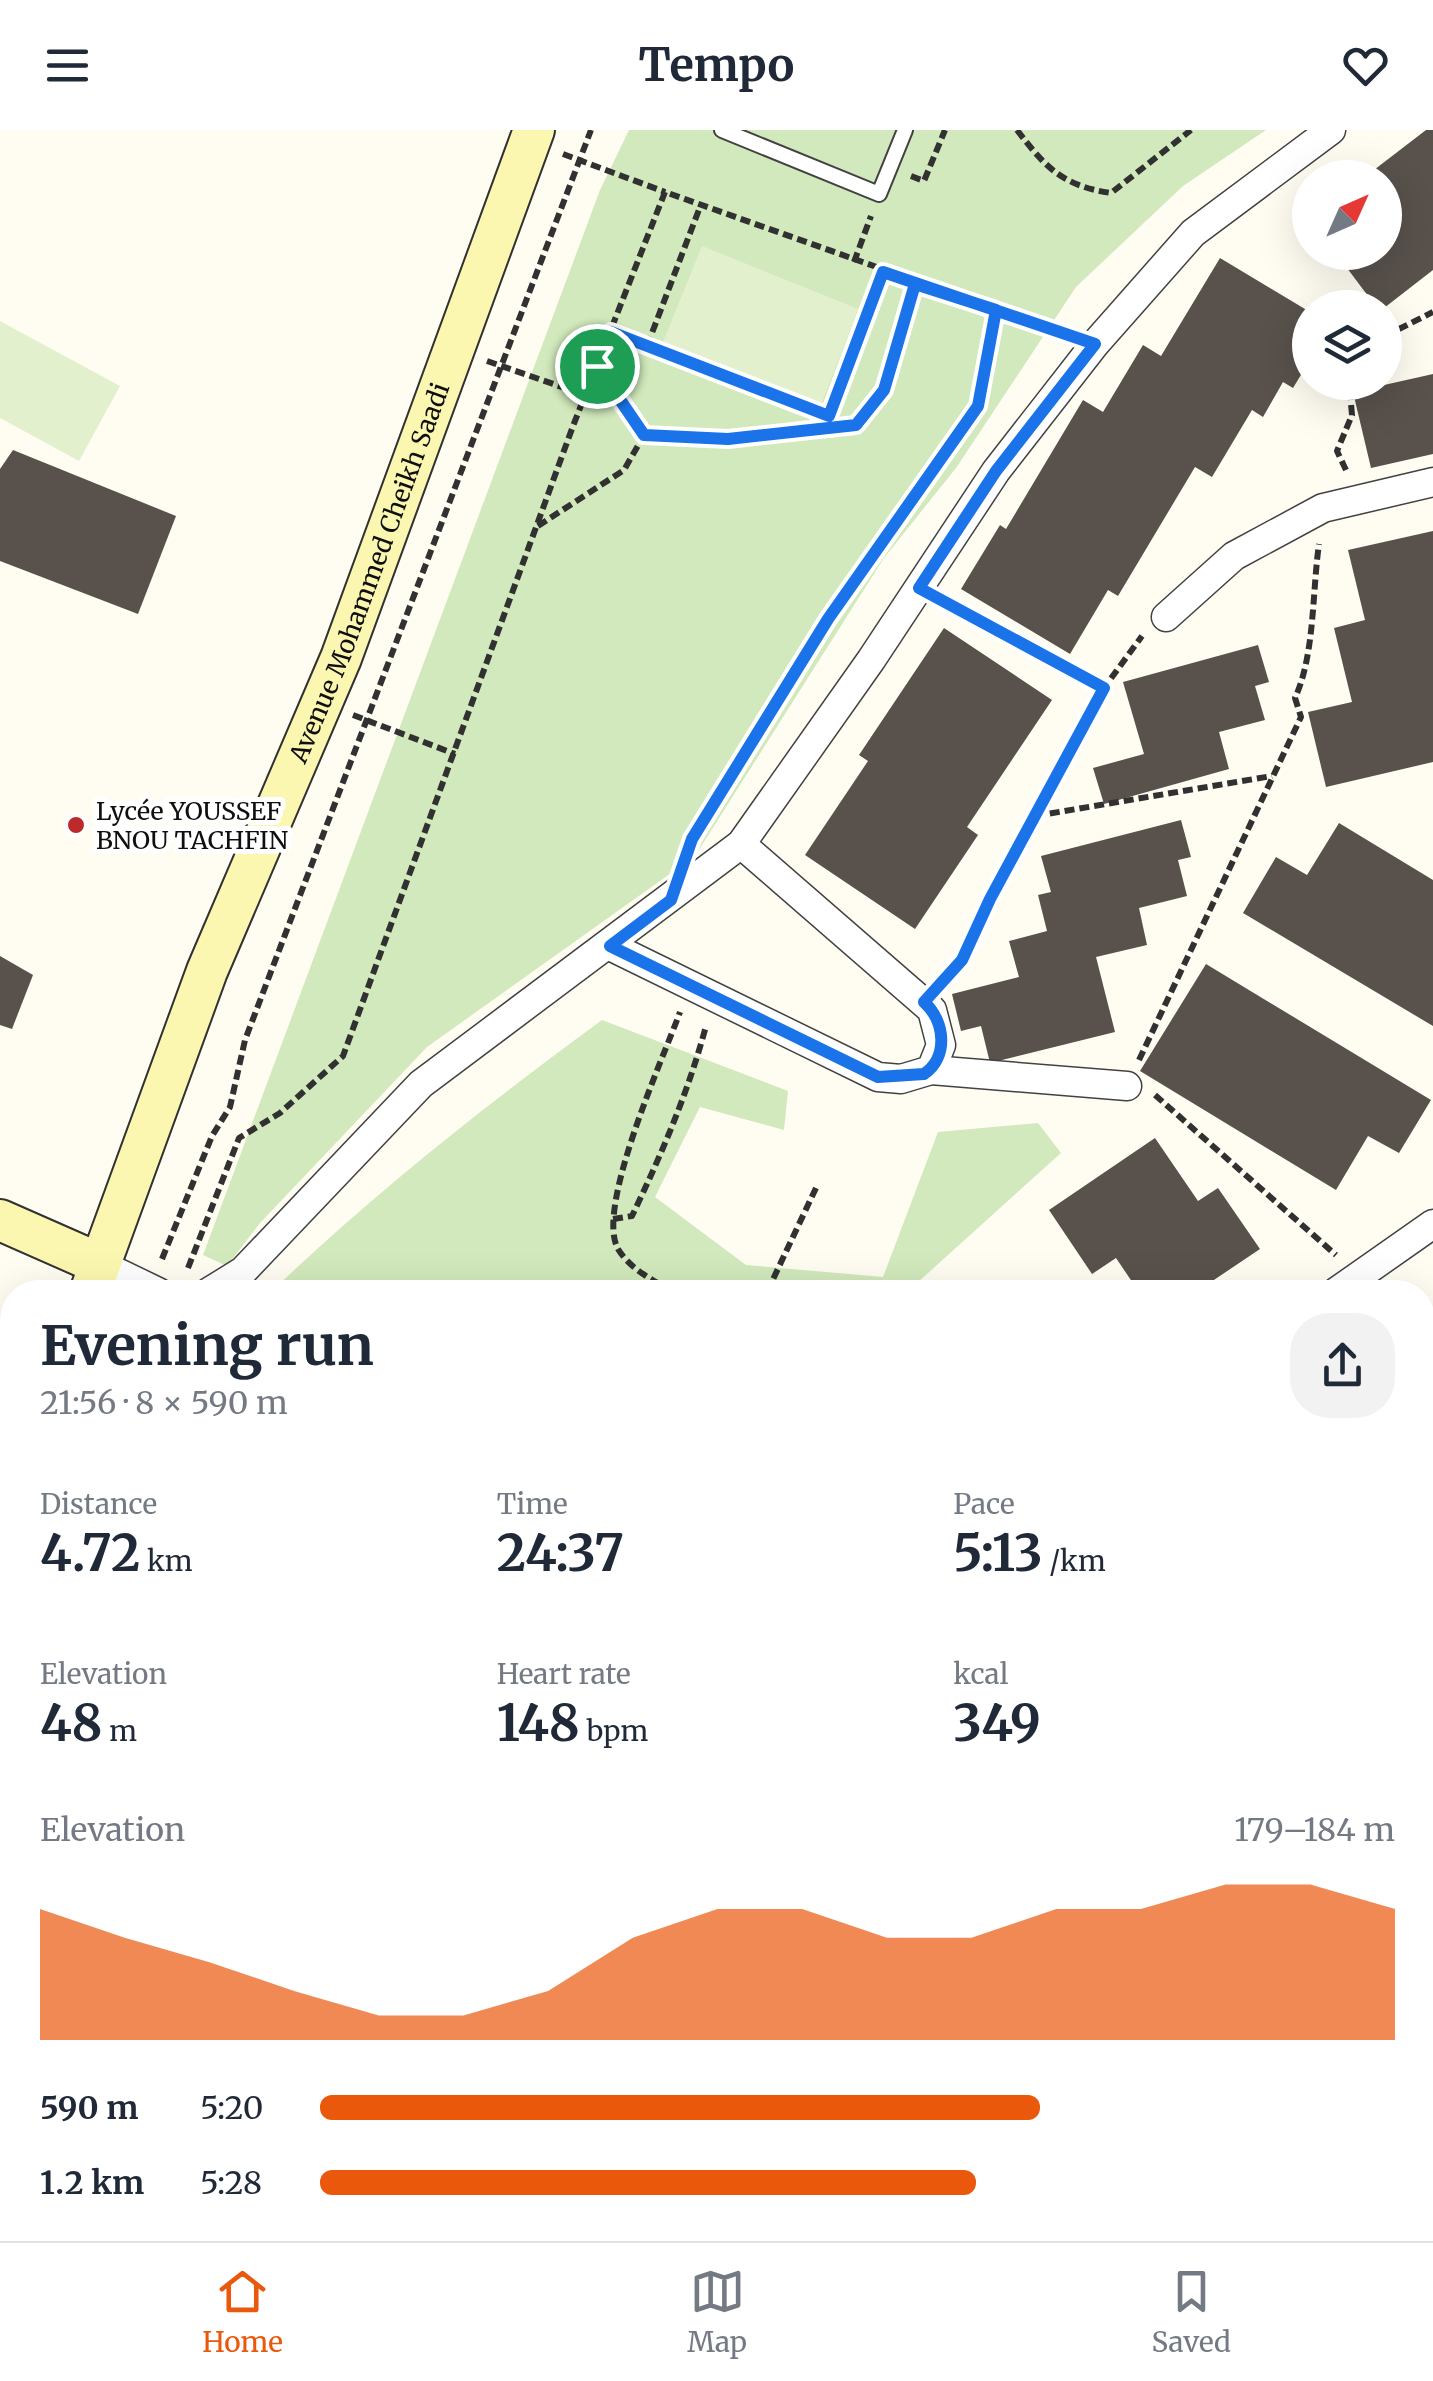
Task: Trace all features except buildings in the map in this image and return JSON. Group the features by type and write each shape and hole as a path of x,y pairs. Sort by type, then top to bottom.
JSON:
{"main road":[{"name":"Avenue Mohammed Cheikh Saadi","path":"95,1278 207,971 321,703 532,136"},
{"path":"0,1220 95,1278"}],"street":[{"path":"228,1280 243,1271 421,1084 741,844 1017,442 1095,344 1193,233 1331,130"},
{"path":"1166,616 1234,556 1323,508 1433,482"},
{"path":"741,844 932,1010 941,1036 940,1055 930,1070"},
{"path":"610,946 878,1077 901,1079 930,1070 1126,1086"},
{"path":"1354,1280 1433,1224"}],"lane":[{"path":"722,130 879,194 904,130"}],"path":[{"path":"158,1280 212,1136 230,1107 245,1040 591,130"},
{"path":"889,168 924,181 945,130"},
{"path":"1017,130 1042,162 1077,188 1111,194 1191,130"},
{"path":"532,136 579,160 700,206 1095,344"},
{"path":"185,1275 239,1138 280,1113 343,1056 585,395 664,192"},
{"path":"854,262 879,194"},
{"path":"647,346 700,206"},
{"path":"824,430 883,272"},
{"path":"644,435 728,439 856,425 884,390 915,284"},
{"path":"671,900 692,839 828,619 978,406 996,310"},
{"path":"1402,328 1433,312"},
{"path":"611,332 829,416"},
{"path":"454,350 585,395"},
{"path":"597,366 644,435"},
{"path":"1351,400 1352,415 1336,451 1360,497"},
{"path":"537,527 624,470 644,435"},
{"path":"1323,508 1308,620 1308,669 1295,698 1301,717 1126,1086 1160,1097 1344,1280"},
{"path":"919,588 1104,688"},
{"path":"924,1002 962,960 1104,688 1138,640 1166,616"},
{"path":"321,703 454,754"},
{"path":"1035,816 1273,776"},
{"path":"613,1218 632,1216 688,1090 702,990"},
{"path":"652,1280 635,1270 616,1246 613,1218 617,1182 702,990"},
{"path":"774,1280 816,1188"}],"green space":[{"path":"629,130 1266,130 1183,186 1076,287 956,468 884,558 695,856 427,1047 260,1223 227,1266 203,1255 600,190"},
{"path":"702,246 858,309 821,405 663,342"},
{"path":"0,321 120,386 79,461 0,418"},
{"path":"602,1020 788,1091 784,1130 700,1107 655,1197 746,1265 883,1277 938,1132 1038,1123 1061,1153 920,1280 284,1280 350,1220 516,1084"}],"place":[{"name":"Lycée YOUSSEF BNOU TACHFIN","path":"76,825"}],"route":[{"path":"597,366 611,332 829,416 883,272 996,310 1095,344 996,471 919,588 1104,688 990,899 962,960 924,1002 936,1018 942,1045 936,1063 924,1074 901,1079 878,1077 610,946 671,900 692,839 828,619 978,406 996,310 915,284 884,390 856,425 728,439 644,435 597,366"}]}
